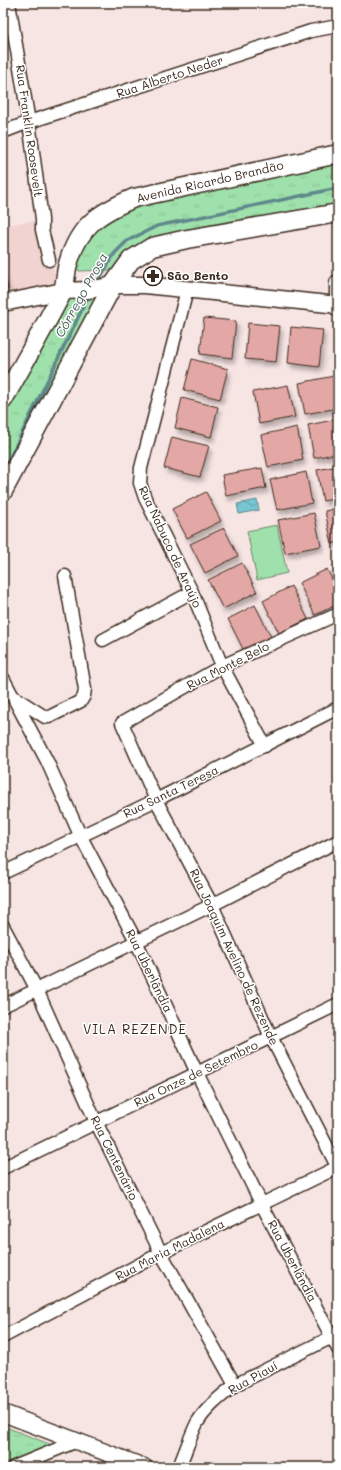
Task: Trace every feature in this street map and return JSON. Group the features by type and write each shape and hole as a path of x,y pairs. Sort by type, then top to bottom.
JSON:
{"main road":[{"name":"Avenida Ricardo Brandão","path":"3,400 66,291 67,266 73,246 91,222 109,209 134,198 338,154"},
{"path":"3,491 107,286 131,260 152,247 187,239 338,213"},
{"path":"3,303 66,291 89,290 107,286 145,285 338,306 338,283"},
{"path":"3,1413 144,1467"}],"street":[{"name":"Rua Franklin Roosevelt","path":"9,3 29,122 42,219 42,230 49,260"},
{"name":"Rua Alberto Neder","path":"3,132 29,122 311,31 338,26"},
{"name":"Rua Nabuco de Araújo","path":"188,290 141,468 140,483 145,498 192,592 222,666 265,746"},
{"path":"13,697 49,718 81,701 84,696 85,689 65,576"},
{"path":"103,640 192,592"},
{"name":"Rua Monte Belo","path":"122,723 222,666 338,614"},
{"name":"Rua Uberlândia","path":"3,678 47,761 80,836 136,941 197,1073 262,1205 335,1335 338,1349"},
{"name":"Rua Santa Teresa","path":"3,873 156,800 338,708"},
{"name":"Rua Joaquim Avelino de Rezende","path":"122,723 156,800 212,905 271,1037 338,1168"},
{"path":"3,1006 212,905 338,841"},
{"name":"Rua Centenário","path":"3,926 37,990 96,1122 161,1253 235,1385"},
{"name":"Rua Onze de Setembro","path":"3,1168 338,1004"},
{"name":"Rua Maria Madalena","path":"3,1337 161,1253 338,1168"},
{"name":"Rua Piauí","path":"179,1467 197,1424 206,1411 235,1385 335,1335"},
{"path":"14,1467 77,1441"}],"shaded area":[{"path":"42,219 49,260 63,291 3,303 3,226"}],"green space":[{"path":"338,159 338,204 174,235 111,270 79,271 75,264 80,249 95,228 135,203"},
{"path":"113,285 3,491 3,400 63,291"},
{"path":"277,525 287,573 257,580 247,531"},
{"path":"3,1426 52,1445 3,1464"}],"water":[{"path":"257,500 259,510 239,514 237,504"}],"building":[{"path":"3,271 8,289 3,290"},
{"path":"204,318 236,321 232,358 200,354"},
{"path":"248,323 280,326 276,362 245,359"},
{"path":"291,327 323,330 319,367 288,363"},
{"path":"192,359 228,369 220,399 184,390"},
{"path":"334,376 338,397 338,408 305,414 299,383"},
{"path":"288,385 295,417 259,424 253,392"},
{"path":"182,398 218,407 211,437 175,428"},
{"path":"338,419 338,453 314,458 308,425"},
{"path":"297,427 303,460 268,467 261,435"},
{"path":"172,437 209,446 200,477 164,468"},
{"path":"338,466 338,498 323,501 317,470"},
{"path":"262,468 266,488 226,496 222,475"},
{"path":"306,472 312,503 277,510 270,480"},
{"path":"206,492 221,521 187,538 172,509"},
{"path":"338,508 338,542 332,544 325,511"},
{"path":"314,513 321,546 285,553 278,520"},
{"path":"224,528 238,556 205,573 190,544"},
{"path":"242,563 257,592 223,609 208,580"},
{"path":"338,563 338,574 334,565"},
{"path":"327,569 338,591 338,604 315,615 299,583"},
{"path":"291,586 308,619 279,633 263,601"},
{"path":"255,605 271,637 244,651 228,619"}],"waterway":[{"name":"Córrego Prosa","path":"97,283 114,254 127,241 157,226 338,188"},
{"name":"Córrego Prosa","path":"3,472 89,295"}],"place":[{"name":"São Bento","path":"153,276"}],"district":[{"name":"VILA REZENDE","path":"135,1029"}]}
